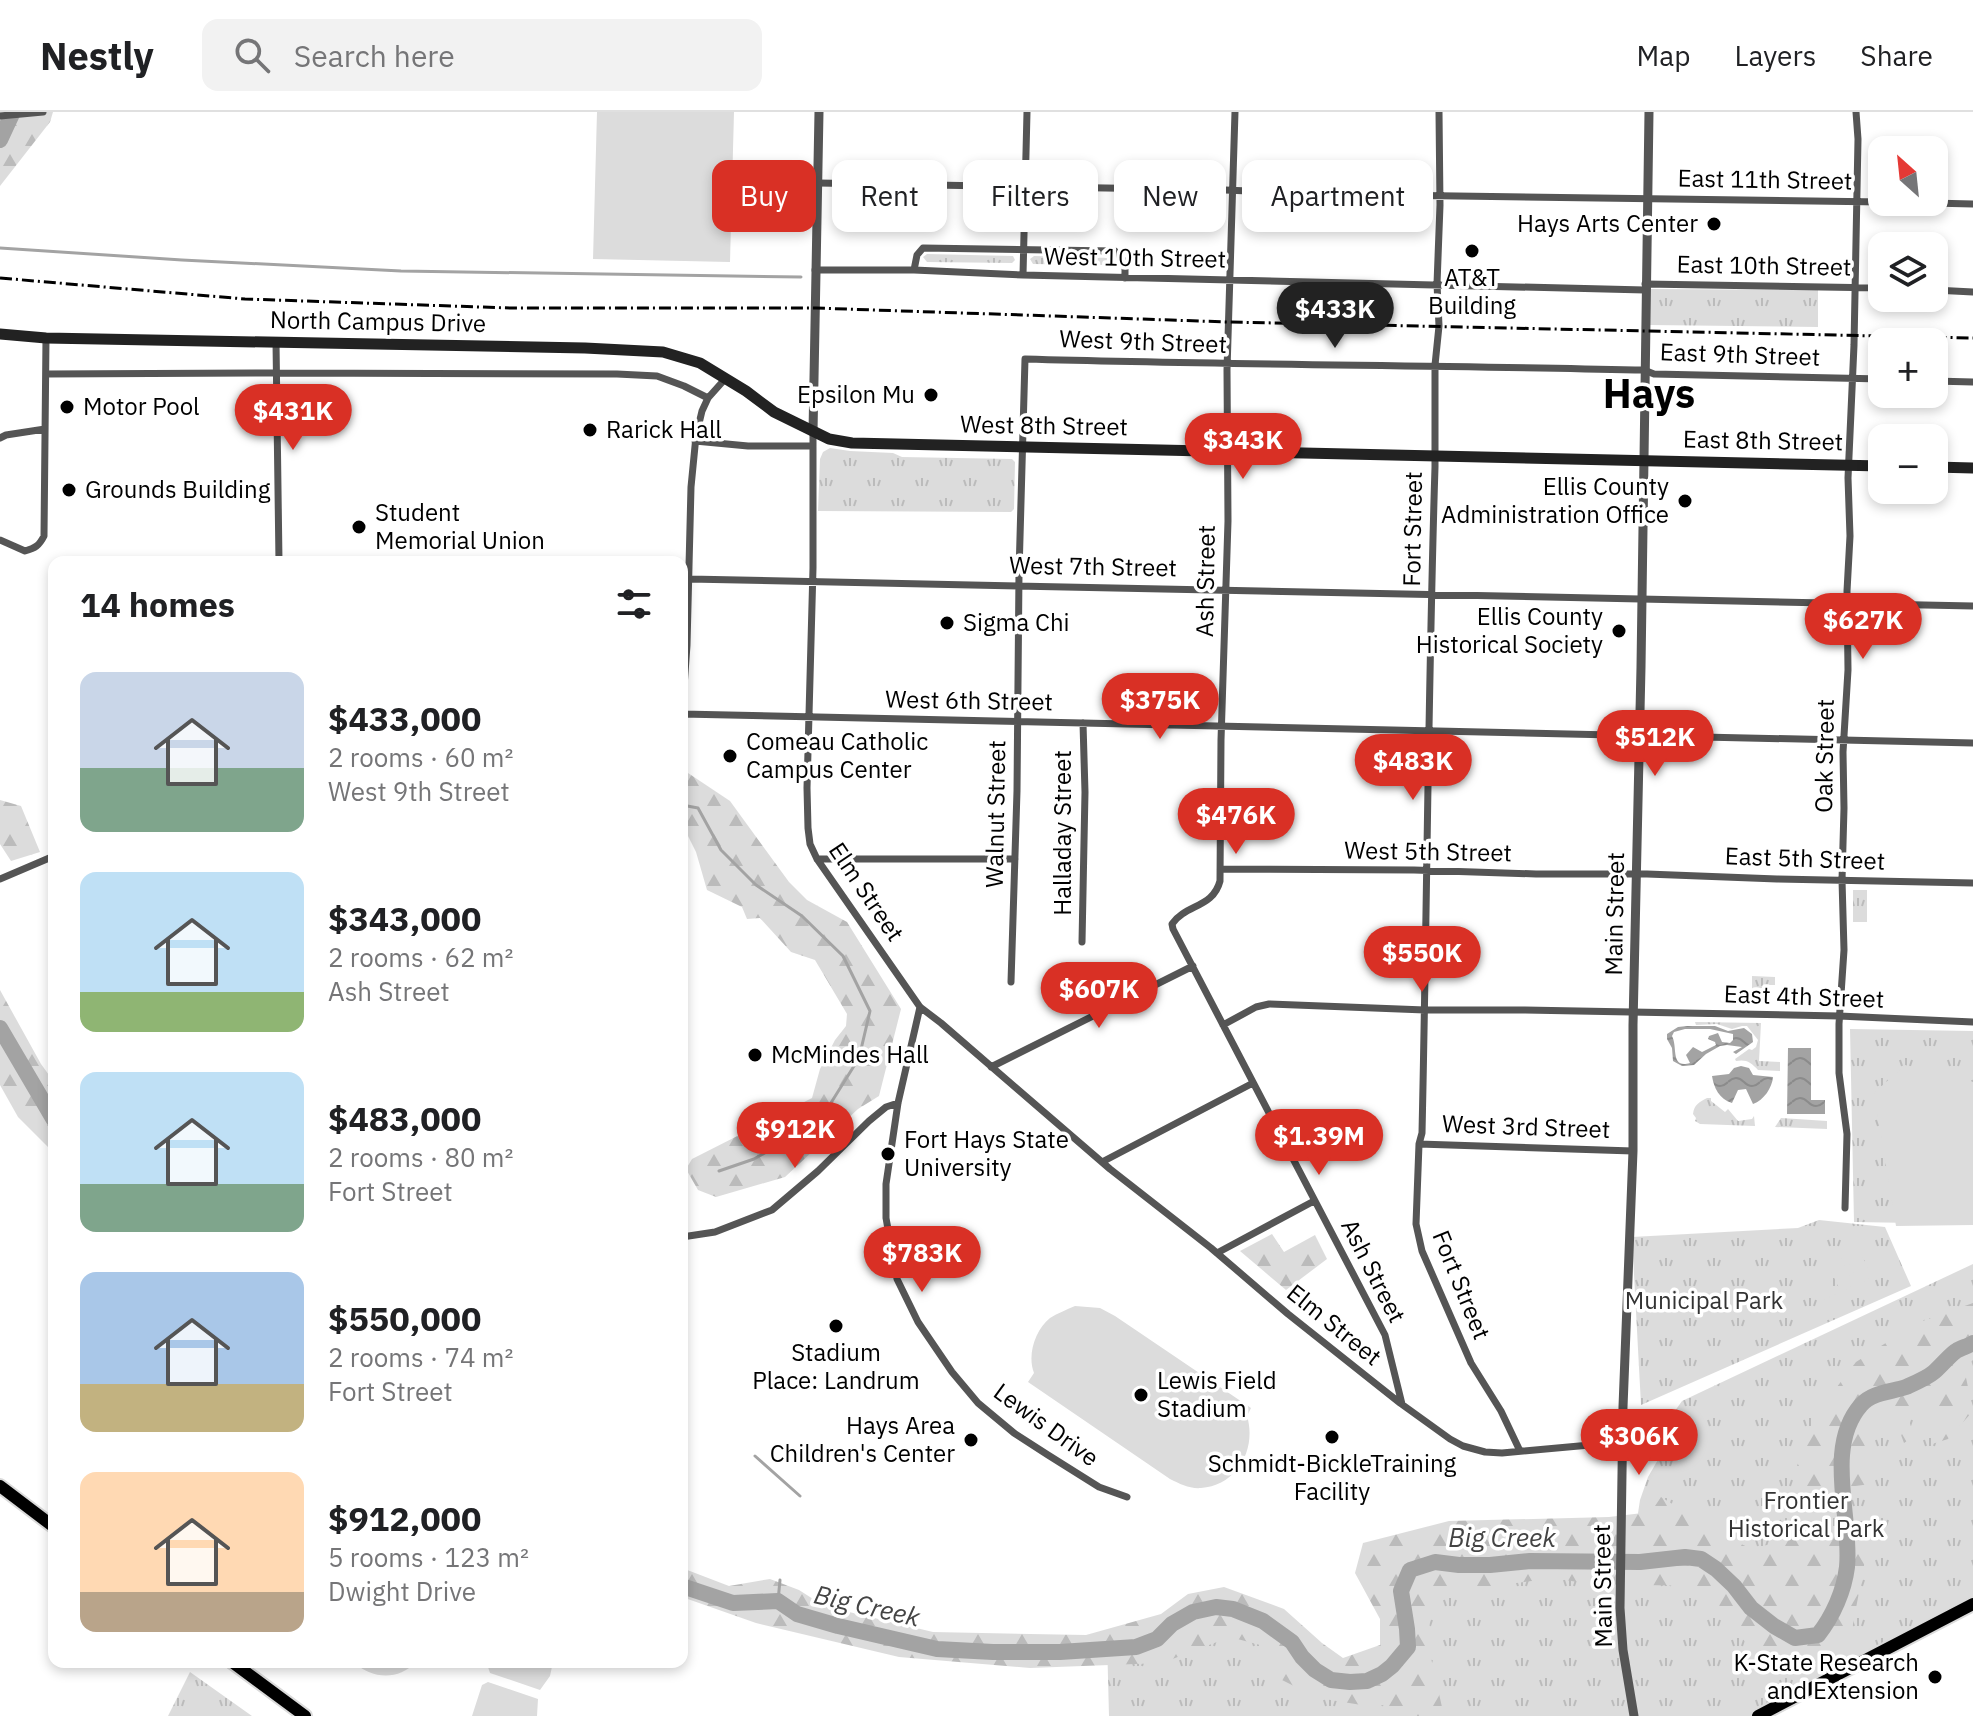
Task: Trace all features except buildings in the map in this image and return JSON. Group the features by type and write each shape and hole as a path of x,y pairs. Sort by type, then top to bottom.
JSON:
{"highway":[{"path":"0,1486 48,1522"},
{"path":"1758,1716 1973,1604"},
{"path":"240,1668 305,1716"}],"main road":[{"name":"North Campus Drive","path":"0,334 46,338 569,347 663,352 700,363 746,391"},
{"name":"West 8th Street","path":"746,391 774,412 813,432 852,443 1644,461"},
{"name":"East 8th Street","path":"1644,461 1868,466"},
{"path":"1948,467 1973,468"}],"street":[{"path":"0,116 43,112"},
{"name":"Elm Street","path":"819,112 808,828 810,844 817,859 920,1007 1102,1162 1288,1314 1444,1435 1463,1446 1502,1453 1623,1442"},
{"path":"1026,160 1027,112"},
{"name":"Ash Street","path":"1235,112 1229,280 1228,521 1220,881 1217,892 1172,924 1385,1335 1402,1404"},
{"name":"Fort Street","path":"1439,112 1439,326 1435,365 1425,1010 1416,1224 1422,1251 1471,1363 1501,1411 1520,1451"},
{"name":"Main Street","path":"1634,1716 1623,1650 1620,1608 1633,1151 1649,112"},
{"name":"Oak Street","path":"1845,1208 1847,1134 1839,1073 1839,1016 1844,950 1844,740 1857,201 1856,112"},
{"name":"East 11th Street","path":"818,183 963,185"},
{"name":"East 11th Street","path":"1098,187 1318,194 1868,201"},
{"name":"East 11th Street","path":"1948,203 1973,204"},
{"path":"1023,275 1024,232"},
{"path":"914,270 917,255 923,248 1115,251 1125,262 1125,278"},
{"name":"West 10th Street","path":"815,270 1645,287"},
{"name":"East 10th Street","path":"1645,287 1868,288"},
{"path":"1948,291 1973,292"},
{"path":"0,540 25,551 35,548 44,536 46,338"},
{"path":"276,342 279,556"},
{"name":"West 9th Street","path":"1025,359 1644,370"},
{"name":"Walnut Street","path":"1011,982 1025,359"},
{"name":"East 9th Street","path":"1644,370 1654,374 1868,379"},
{"name":"North Campus Drive","path":"46,374 657,376 708,398"},
{"path":"688,612 695,441 708,398 725,379"},
{"path":"1948,381 1973,382"},
{"path":"0,438 45,429"},
{"path":"695,441 748,446 813,446"},
{"name":"West 7th Street","path":"689,579 1973,606"},
{"name":"West 6th Street","path":"688,716 1973,743"},
{"name":"Halladay Street","path":"1082,942 1083,723"},
{"path":"0,879 48,859"},
{"path":"817,859 1015,859"},
{"name":"West 5th Street","path":"1220,869 1636,874"},
{"name":"East 5th Street","path":"1636,874 1973,883"},
{"path":"991,1067 1193,966"},
{"name":"East 4th Street","path":"1223,1025 1256,1007 1269,1004 1425,1010 1839,1016 1973,1022"},
{"name":"Lewis Drive","path":"920,1007 898,1103 886,1184 886,1218 897,1279 916,1318 952,1372 978,1403 1014,1433 1048,1455 1099,1487 1127,1497"},
{"path":"1102,1162 1253,1083"},
{"path":"688,1236 715,1232 772,1210 869,1121 886,1107 898,1103"},
{"name":"West 3rd Street","path":"1419,1144 1633,1151"},
{"path":"1217,1253 1314,1201"}],"green space":[{"path":"0,112 53,112 50,122 0,186"},
{"path":"597,112 734,112 733,160 712,160 712,232 731,232 730,262 593,259"},
{"path":"927,254 1013,256 1015,260 1012,263 927,262 923,257"},
{"path":"1034,256 1112,258 1114,262 1111,265 1033,264 1030,259"},
{"path":"1650,289 1818,290 1818,327 1650,325"},
{"path":"830,448 893,453 902,457 1012,459 1015,462 1014,509 1011,512 818,511 820,459 823,452"},
{"path":"688,773 730,801 789,882 807,900 847,922 901,1009 879,1096 858,1109 785,1177 716,1197 698,1190 688,1172 692,1159 812,1098 820,1069 846,1026 847,1014 815,960 791,952 760,918 747,919 742,907 707,890 688,836"},
{"path":"0,800 21,806 40,852 11,861 0,844"},
{"path":"1853,890 1867,890 1867,922 1853,922"},
{"path":"1752,976 1775,977 1775,985 1768,985 1768,999 1752,999"},
{"path":"0,990 48,1074 48,1147 18,1117 0,1085"},
{"path":"1695,1022 1761,1023 1759,1061 1780,1062 1780,1071 1758,1070 1748,1062 1736,1061 1756,1047 1758,1040 1747,1026 1732,1029 1717,1024 1696,1025"},
{"path":"1850,1029 1973,1031 1973,1224 1854,1222"},
{"path":"1905,1065 1973,1082 1973,1225 1896,1226 1874,1093"},
{"path":"1711,1098 1725,1112 1728,1109 1738,1121 1754,1116 1755,1126 1700,1124 1693,1114 1697,1104"},
{"path":"1781,1118 1827,1121 1827,1129 1775,1127"},
{"name":"Municipal Park","path":"1819,1220 1885,1227 1911,1286 1641,1405 1632,1237 1798,1228"},
{"path":"1272,1234 1284,1252 1315,1235 1327,1259 1286,1290 1240,1251"},
{"path":"1859,1249 1872,1277 1859,1284 1845,1255"},
{"path":"1841,1257 1854,1285 1841,1292 1827,1263"},
{"name":"Frontier Historical Park","path":"1973,1264 1973,1604 1758,1716 1109,1716 1107,1639 1193,1612 1367,1681 1401,1591 1635,1533 1640,1500 1648,1477 1659,1458 1672,1415 1682,1401"},
{"path":"1823,1265 1836,1294 1823,1300 1809,1271"},
{"path":"1973,1303 1973,1360 1964,1368 1973,1411 1948,1439 1932,1444 1935,1430 1920,1404 1905,1408 1914,1436 1904,1443 1893,1413 1875,1412 1863,1432 1870,1484 1812,1492 1795,1487 1796,1469 1814,1417 1856,1362 1917,1323"},
{"name":"Lewis Field Stadium","path":"1075,1306 1100,1308 1115,1316 1251,1408 1247,1416 1249,1441 1246,1453 1234,1473 1214,1486 1189,1487 1178,1483 1028,1382 1034,1373 1031,1358 1040,1329 1050,1318"},
{"path":"1661,1497 1751,1549 1873,1518 1850,1640 1836,1654 1793,1673 1751,1651 1724,1610 1698,1586 1589,1584 1554,1578 1428,1591 1431,1658 1444,1716 1391,1716 1388,1704 1374,1707 1318,1698 1280,1679 1260,1645 1230,1637 1162,1663 1030,1668 899,1657 756,1623 688,1599 688,1570 729,1586 770,1579 799,1590 824,1606 933,1632 1086,1635 1161,1614 1188,1594 1224,1587 1284,1609 1343,1658 1380,1645 1380,1619 1355,1573 1363,1543 1449,1521 1609,1517 1651,1512"},
{"path":"360,1668 409,1668 385,1676"},
{"path":"488,1668 552,1668 540,1690 490,1673"},
{"path":"190,1672 252,1716 168,1716"},
{"path":"488,1682 538,1699 537,1716 472,1716 482,1685"}],"water":[{"path":"1715,1026 1728,1031 1744,1028 1752,1034 1753,1042 1736,1054 1733,1052 1742,1047 1720,1046 1694,1065 1682,1066 1673,1061 1672,1048 1667,1039 1667,1034 1678,1027","holes":["1710,1029 1733,1034 1733,1040 1730,1043 1722,1042 1718,1033 1709,1036 1708,1039 1716,1045 1702,1052 1693,1047 1686,1055 1690,1063 1680,1063 1672,1036 1674,1032"]},
{"path":"1788,1048 1811,1048 1811,1100 1825,1100 1825,1114 1787,1114"},
{"path":"1741,1066 1749,1068 1753,1075 1773,1077 1767,1093 1753,1104 1746,1089 1738,1090 1732,1103 1720,1096 1714,1085 1712,1076 1729,1074"}],"waterway":[{"name":"Big Creek","path":"0,140 13,112"},
{"path":"0,248 401,271 801,277"},
{"path":"688,806 698,808 721,850 756,885 802,916 843,956 870,1011 859,1058 819,1122 754,1159 719,1171"},
{"name":"Big Creek","path":"0,1028 48,1110"},
{"name":"Big Creek","path":"688,1588 733,1603 778,1601 797,1614 937,1649 993,1652 1136,1647 1157,1639 1172,1624 1193,1612 1216,1607 1233,1609 1263,1621 1292,1642 1315,1670 1331,1680 1350,1682 1367,1681 1382,1674 1408,1647 1401,1591 1410,1570 1435,1562 1490,1565 1530,1561 1640,1562 1685,1557 1701,1559 1716,1569 1751,1608 1774,1626 1795,1638 1818,1635 1837,1603 1847,1567 1842,1462 1850,1422 1866,1401 1924,1378 1956,1351 1973,1343"},
{"path":"755,1456 800,1496"},
{"path":"778,1601 780,1580"}],"railway":[{"path":"0,278 245,299 510,308 816,308 1228,322 1973,338"}],"place":[{"name":"Hays Arts Center","path":"1714,224"},
{"name":"AT&T Building","path":"1472,251"},
{"name":"Epsilon Mu","path":"931,395"},
{"name":"Motor Pool","path":"67,407"},
{"name":"Rarick Hall","path":"590,430"},
{"name":"Grounds Building","path":"69,490"},
{"name":"Ellis County Administration Office","path":"1685,501"},
{"name":"Student Memorial Union","path":"359,527"},
{"name":"Sigma Chi","path":"947,623"},
{"name":"Ellis County Historical Society","path":"1619,631"},
{"name":"Comeau Catholic Campus Center","path":"730,756"},
{"name":"McMindes Hall","path":"755,1055"},
{"name":"Fort Hays State University","path":"888,1154"},
{"name":"Stadium Place: Landrum","path":"836,1326"},
{"name":"Lewis Field Stadium","path":"1141,1395"},
{"name":"Schmidt-BickleTraining Facility","path":"1332,1437"},
{"name":"Hays Area Children's Center","path":"971,1440"},
{"name":"K-State Research and Extension","path":"1935,1677"}],"district":[{"name":"Hays","path":"1649,394"}]}
